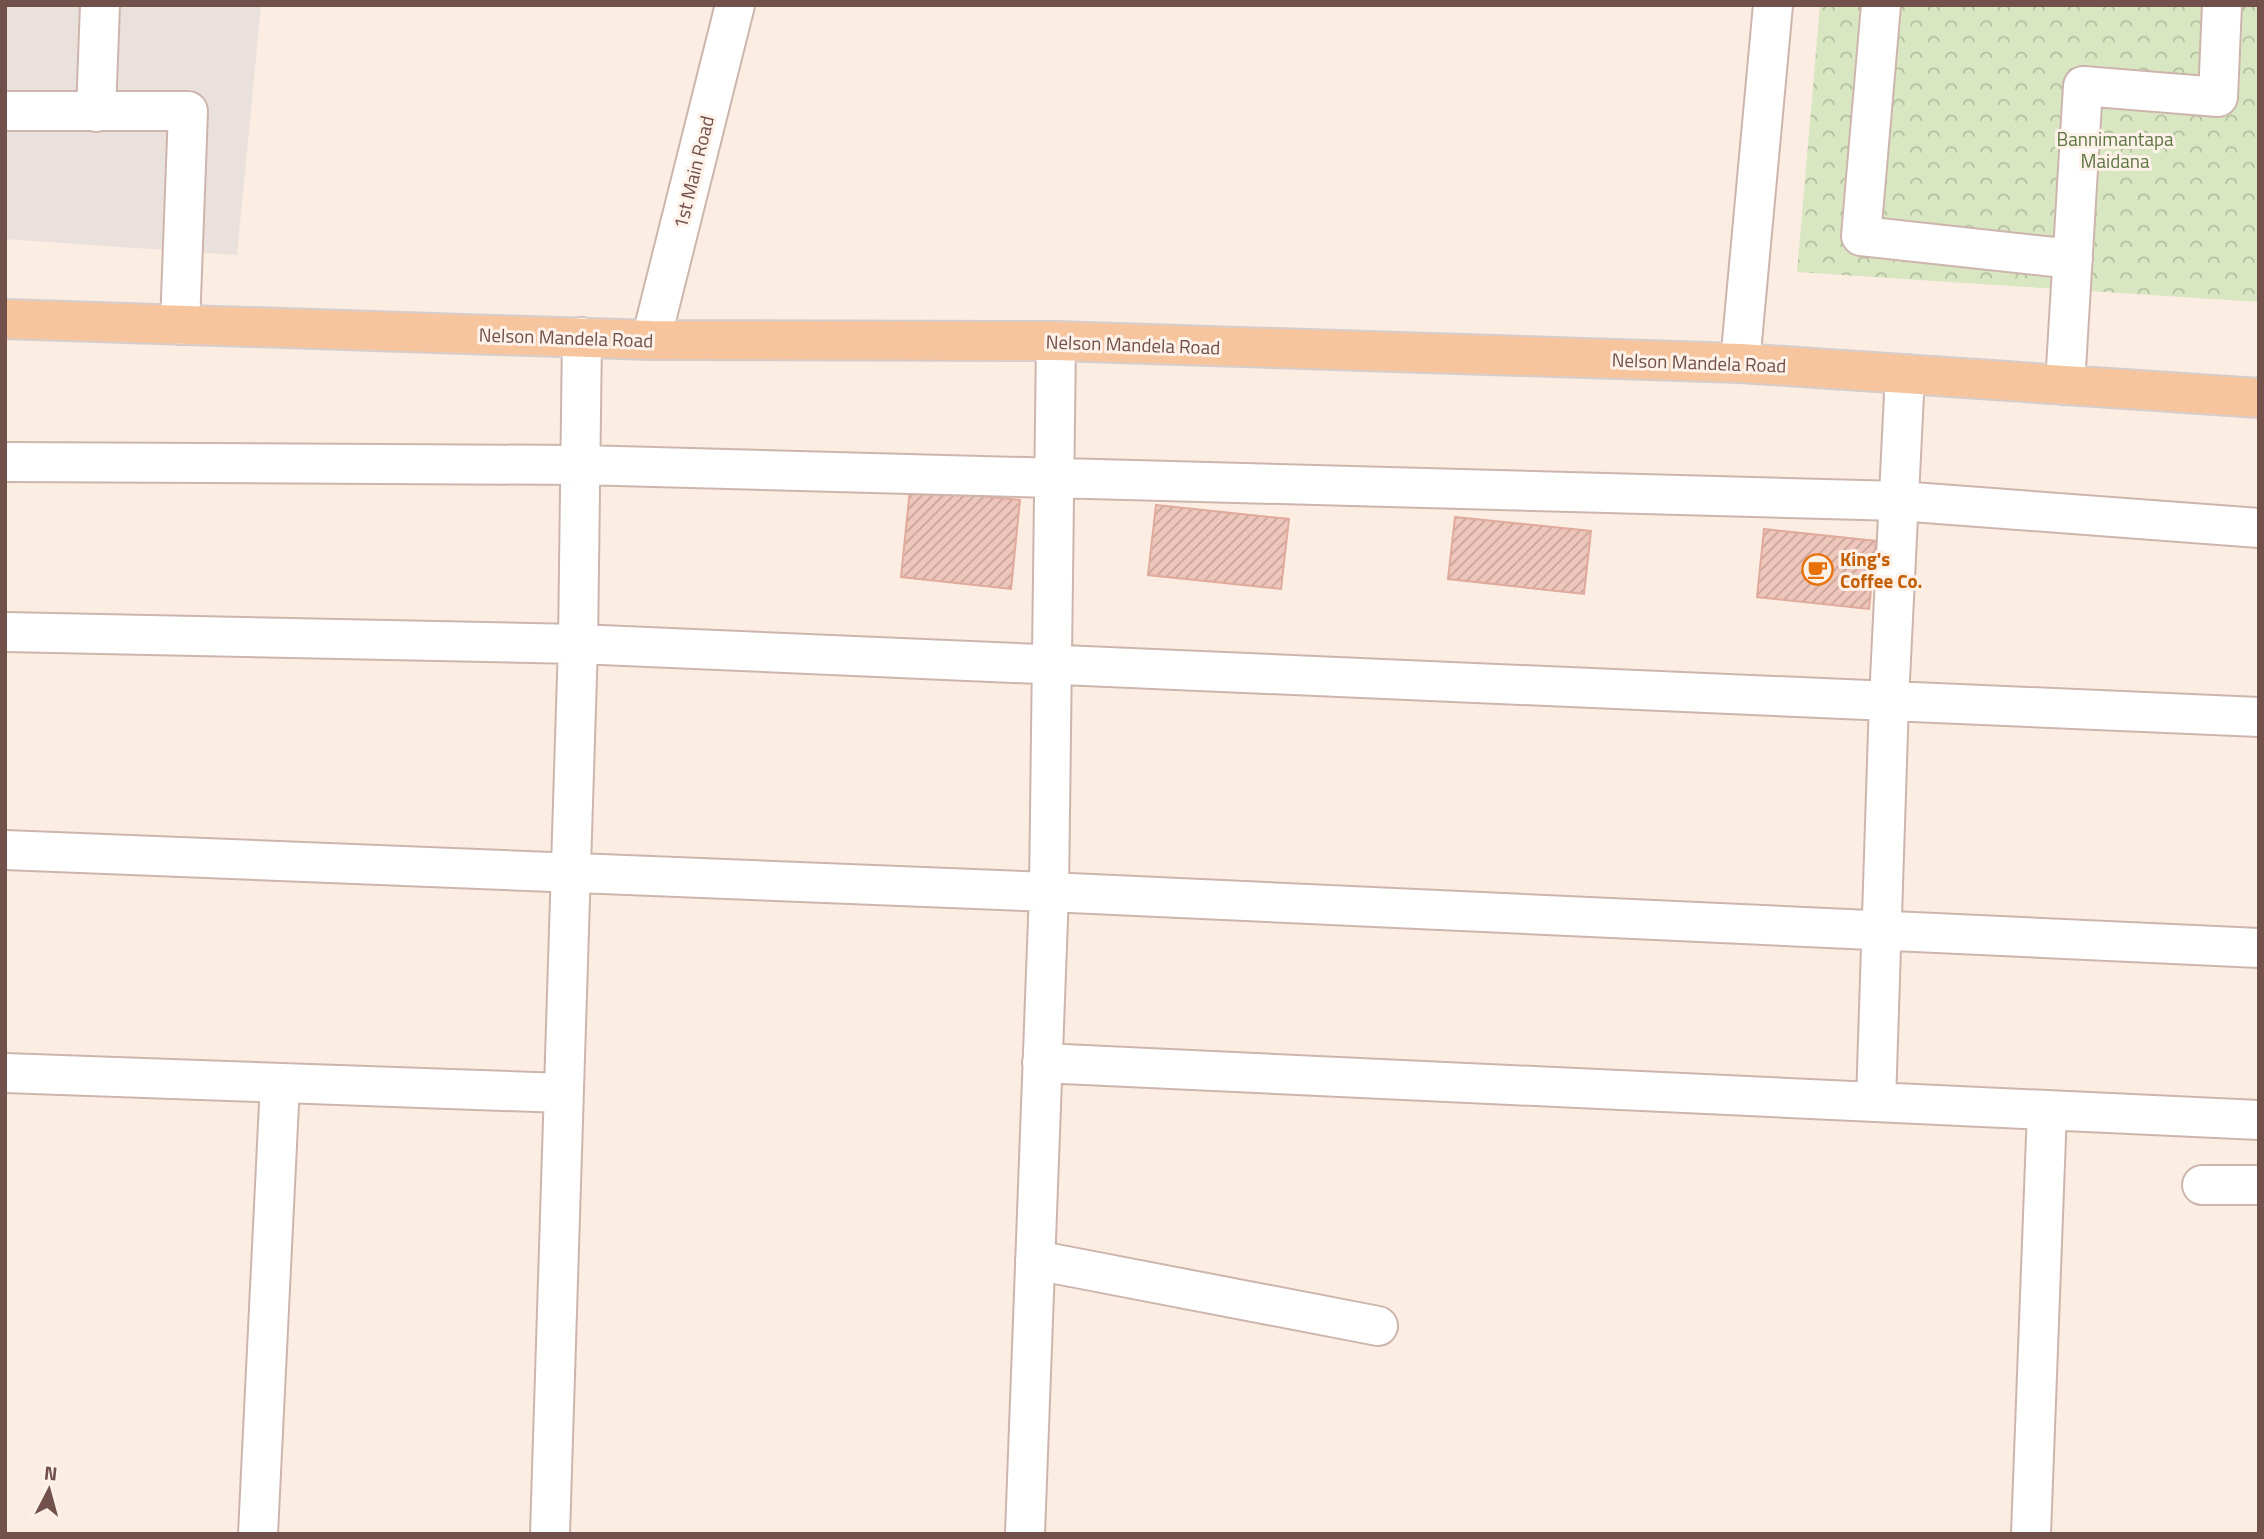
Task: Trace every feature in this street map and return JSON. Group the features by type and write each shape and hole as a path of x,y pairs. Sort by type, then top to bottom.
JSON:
{"main road":[{"name":"Nelson Mandela Road","path":"5,320 651,340 1056,341 1740,363 2259,398"}],"street":[{"path":"96,112 100,5"},
{"name":"1st Main Road","path":"651,340 735,5"},
{"path":"1740,363 1773,5"},
{"path":"1881,5 1861,236 2073,259"},
{"path":"2066,384 2083,86 2218,97 2222,5"},
{"path":"5,111 188,111 180,325"},
{"path":"550,1534 568,873 578,644 582,337"},
{"path":"1025,1534 1049,892 1056,341"},
{"path":"1876,1102 1889,700 1905,374"},
{"path":"5,462 581,465 1899,501 2259,528"},
{"path":"5,632 578,644 1053,662 2259,717"},
{"path":"5,850 1049,892 2259,948"},
{"path":"1042,1063 2259,1120"},
{"path":"5,1073 562,1093"},
{"path":"258,1534 280,1083"},
{"path":"2031,1534 2047,1110"},
{"path":"2202,1185 2259,1185"},
{"path":"1035,1260 1378,1326"}],"shaded area":[{"path":"5,5 261,5 237,255 5,239"}],"green space":[{"name":"Bannimantapa Maidana","path":"1820,5 2259,5 2259,302 1797,272"}],"building":[{"path":"910,489 1020,500 1011,589 901,577"},
{"path":"1156,505 1289,519 1281,589 1148,575"},
{"path":"1455,517 1591,531 1584,594 1448,579"},
{"name":"King's Coffee Co.","path":"1764,529 1876,541 1869,609 1757,597"}],"place":[{"name":"King's Coffee Co.","path":"1817,569"}]}
